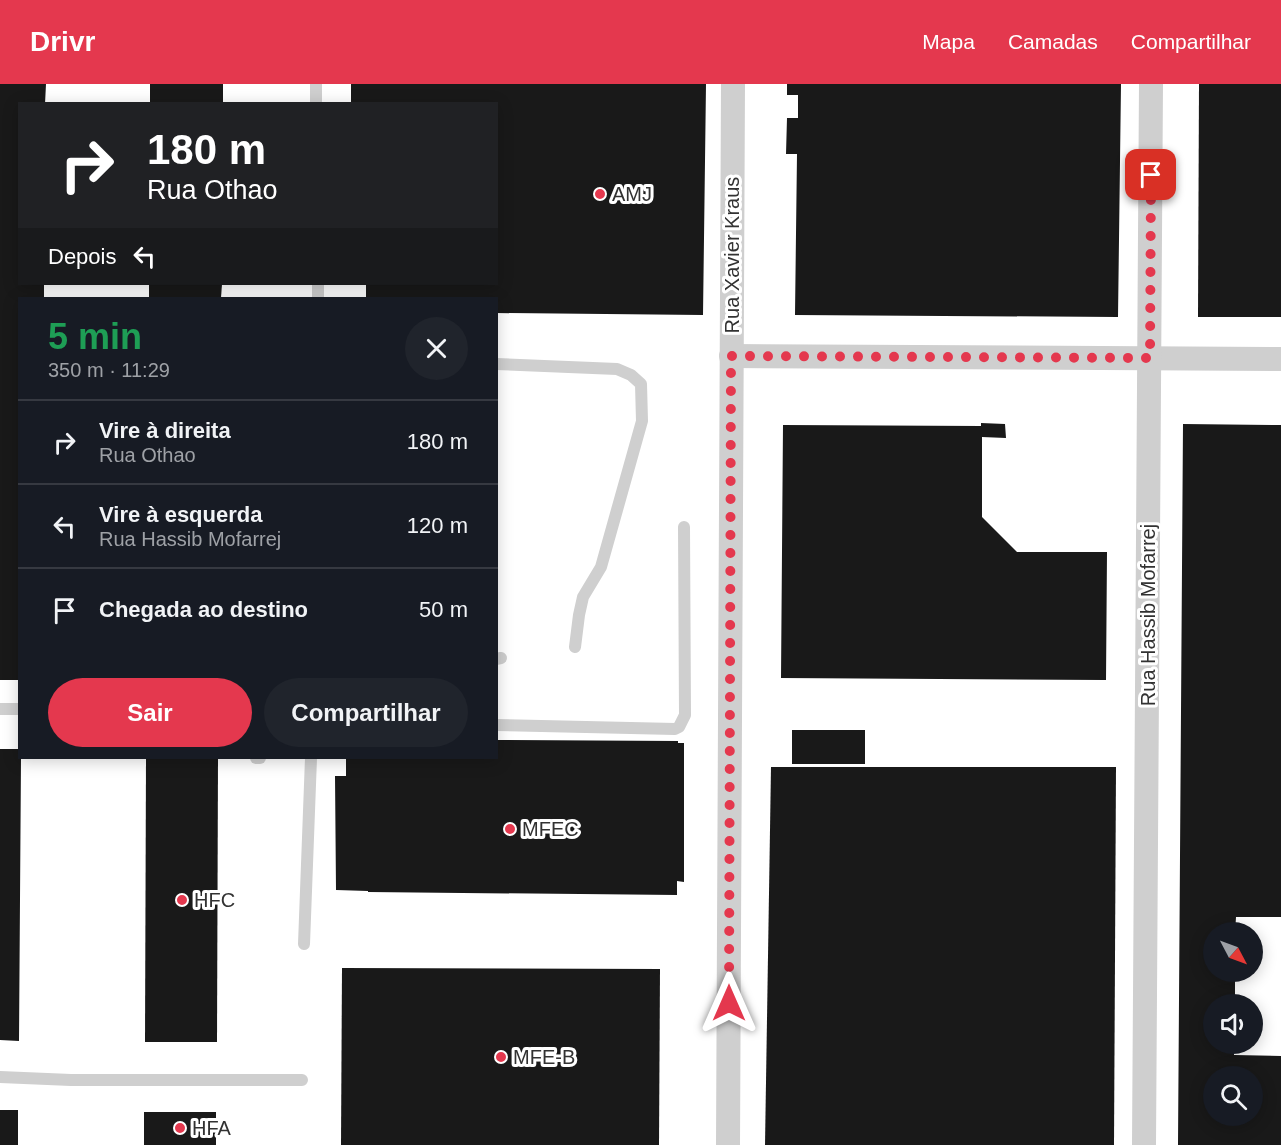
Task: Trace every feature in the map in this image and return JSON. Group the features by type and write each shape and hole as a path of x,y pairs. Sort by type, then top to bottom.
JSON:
{"street":[{"name":"Rua Xavier Kraus","path":"728,1145 733,84"},
{"name":"Rua Hassib Mofarrej","path":"1144,1145 1151,84"},
{"path":"731,356 1281,359"}],"lane":[{"path":"316,84 316,102"},
{"path":"498,364 617,369 631,375 641,384 642,421 601,567 583,597 575,647"},
{"path":"498,725 675,729 679,727 685,715 684,527"},
{"path":"0,709 18,709"},
{"path":"304,944 311,759"},
{"path":"0,1077 72,1080 302,1080"}],"building":[{"path":"0,84 46,84 45,102 18,102 18,285 44,285 44,297 18,297 18,680 0,680"},
{"path":"150,84 223,84 223,102 150,102"},
{"name":"AMJ","path":"351,84 706,84 703,315 498,313 498,297 366,297 366,285 498,285 498,102 351,102"},
{"path":"787,84 1121,84 1118,317 795,315 797,154 786,154 787,118 798,118 798,95 787,95"},
{"path":"1199,84 1281,84 1281,317 1198,317"},
{"path":"149,285 222,285 221,297 149,297"},
{"path":"981,423 1005,424 1006,438 982,437 982,517 1017,552 1107,552 1106,680 781,678 783,425 981,426"},
{"path":"1183,424 1281,425 1281,917 1236,917 1236,922 1203,922 1203,982 1235,982 1235,994 1203,994 1203,1054 1281,1056 1281,1145 1178,1145"},
{"path":"792,730 865,730 865,764 792,764"},
{"name":"MFEC","path":"498,740 678,741 678,743 684,743 684,882 677,881 677,895 336,890 335,776 346,776 346,759 498,759"},
{"path":"0,749 18,749 18,759 21,759 19,1041 0,1040"},
{"name":"HFC","path":"146,759 218,759 217,1042 145,1042"},
{"path":"771,767 1116,767 1114,1145 765,1145"},
{"name":"MFE-B","path":"342,968 660,969 659,1145 341,1145"},
{"path":"0,1110 18,1110 18,1145 0,1145"},
{"name":"HFA","path":"144,1112 216,1112 216,1145 144,1145"}],"place":[{"name":"AMJ","path":"600,194"},
{"name":"MFEC","path":"510,829"},
{"name":"HFC","path":"182,900"},
{"name":"MFE-B","path":"501,1057"},
{"name":"HFA","path":"180,1128"}],"route":[{"path":"729,1003 731,356 1150,358 1151,175"}]}
